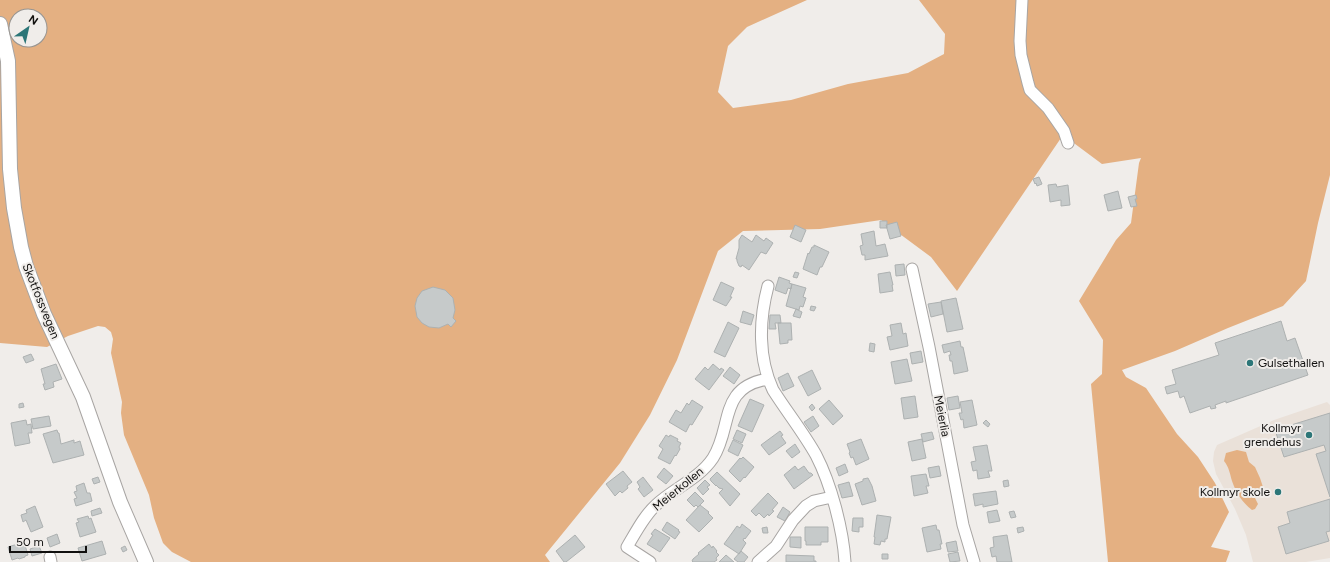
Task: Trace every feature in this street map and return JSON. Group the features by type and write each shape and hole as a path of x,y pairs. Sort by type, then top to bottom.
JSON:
{"main road":[{"name":"Skotfossvegen","path":"0,24 8,61 10,169 14,208 26,266 44,314 83,397 120,502 146,562"}],"street":[{"path":"1022,0 1020,41 1021,55 1030,90 1048,108 1064,131 1068,142"},
{"name":"Meierlia","path":"912,269 929,347 963,525 974,562"},
{"path":"768,286 764,306 762,332 762,345 768,379 777,396 816,456 832,497 842,535 845,562"},
{"name":"Meierkollen","path":"650,562 627,547 647,514 670,494 695,476 712,459 720,442 728,412 736,396 746,386 768,379"},
{"path":"758,562 776,546 793,520 806,506 814,501 832,497"}],"shaded area":[{"path":"0,0 807,0 747,27 728,46 718,92 733,108 791,100 848,84 908,73 944,54 945,34 919,0 1330,0 1330,175 1306,281 1283,306 1175,351 1122,370 1126,377 1146,388 1177,434 1198,457 1215,483 1229,512 1211,547 1230,551 1226,562 1108,562 1091,384 1102,374 1103,340 1079,301 1116,240 1131,223 1139,163 1141,158 1102,164 1063,135 957,291 931,257 881,220 820,229 743,231 718,251 677,360 650,415 620,463 545,555 550,562 191,562 172,552 163,543 154,518 149,495 124,435 121,413 122,402 111,353 113,339 111,332 105,327 98,326 68,336 47,347 0,343"},
{"name":"Kollmyr skole","path":"1327,402 1330,405 1330,558 1306,562 1253,562 1246,535 1235,509 1216,474 1213,461 1214,452 1217,445 1274,420"},
{"path":"1237,450 1246,452 1249,462 1255,467 1263,487 1257,490 1255,498 1258,504 1255,509 1252,510 1245,504 1237,493 1224,461 1226,453"}],"building":[{"path":"1039,177 1042,184 1037,186 1033,179"},
{"path":"1056,184 1057,187 1068,185 1070,205 1061,206 1061,200 1050,202 1048,185"},
{"path":"1118,191 1122,208 1108,211 1104,195"},
{"path":"1136,195 1137,199 1135,199 1137,206 1131,207 1128,197"},
{"path":"880,221 887,221 887,228 880,228"},
{"path":"897,222 901,236 890,239 886,225"},
{"path":"795,225 806,230 801,242 790,237"},
{"path":"874,231 876,246 885,244 888,256 865,260 865,255 862,255 860,246 863,245 861,234"},
{"path":"742,235 752,242 756,235 764,241 766,238 773,243 766,254 761,252 749,270 742,265 741,267 739,266 736,259 739,248 739,240"},
{"path":"814,245 829,252 817,275 803,269 808,253 809,254"},
{"path":"904,264 905,275 896,276 895,265"},
{"path":"795,272 799,273 797,278 793,277"},
{"path":"890,272 893,291 880,293 878,274"},
{"path":"779,277 790,281 789,283 792,284 791,289 788,288 786,294 775,290"},
{"path":"721,282 734,288 730,297 732,297 726,306 713,300"},
{"path":"792,284 806,288 803,297 806,298 803,307 800,306 799,310 786,306"},
{"path":"433,287 445,290 453,298 455,310 453,318 456,321 451,327 448,324 439,328 429,327 422,323 417,317 415,306 417,298 422,291"},
{"path":"956,298 963,329 947,332 941,301"},
{"path":"941,302 943,314 931,317 928,304"},
{"path":"811,306 816,307 814,311 810,310"},
{"path":"796,309 802,312 800,318 793,316"},
{"path":"743,311 754,315 751,325 740,322"},
{"path":"770,315 780,315 781,323 775,323 776,329 769,329"},
{"name":"Gulsethallen","path":"1281,321 1287,341 1295,338 1308,375 1226,403 1226,401 1215,405 1216,408 1211,409 1210,406 1190,413 1184,396 1180,398 1178,391 1167,394 1165,387 1176,384 1172,370 1219,355 1215,343"},
{"path":"728,322 739,328 725,357 714,352"},
{"path":"778,323 791,323 792,340 788,340 788,343 780,344"},
{"path":"901,323 903,334 906,333 908,346 890,350 887,337 892,336 890,325"},
{"path":"960,341 961,347 963,347 968,371 954,374 952,361 950,361 950,351 944,353 942,345"},
{"path":"870,343 875,344 874,352 869,351"},
{"path":"921,351 923,362 912,364 910,353"},
{"path":"31,354 34,360 26,363 23,357"},
{"path":"907,359 912,381 895,384 891,362"},
{"path":"56,364 62,379 53,382 54,387 45,390 41,369"},
{"path":"713,364 720,370 721,368 724,370 709,390 695,379 705,367 708,370"},
{"path":"730,367 740,375 734,384 723,376"},
{"path":"812,370 821,389 808,396 798,377"},
{"path":"788,373 794,386 783,391 778,378"},
{"path":"915,396 918,417 904,419 901,398"},
{"path":"958,396 960,408 949,410 947,398"},
{"path":"750,399 764,405 752,432 738,426"},
{"path":"692,400 703,407 686,432 669,422 676,410 681,413 687,403 689,405"},
{"path":"829,400 843,416 833,425 819,409"},
{"path":"972,400 977,425 964,428 963,419 961,420 959,413 962,413 960,402"},
{"path":"23,403 24,407 19,408 19,404"},
{"path":"812,404 815,408 812,411 809,407"},
{"path":"1330,413 1330,497 1316,454 1326,451 1324,445 1284,457 1275,430"},
{"path":"49,416 51,426 33,429 31,419"},
{"path":"813,416 819,426 811,432 804,422"},
{"path":"26,420 27,425 31,424 32,433 28,433 30,443 15,446 11,423"},
{"path":"986,420 990,424 988,427 983,423"},
{"path":"57,430 61,444 74,440 74,443 80,441 84,455 53,463 43,434"},
{"path":"737,430 746,434 742,443 733,439"},
{"path":"780,431 783,435 781,436 786,443 769,455 761,445"},
{"path":"932,432 934,439 923,442 921,434"},
{"path":"666,435 669,437 670,435 678,439 677,441 681,443 679,447 680,449 670,464 658,458 663,449 659,446"},
{"path":"861,439 869,459 856,465 853,457 851,458 847,444"},
{"path":"922,439 926,458 912,461 908,442"},
{"path":"733,440 743,445 738,456 728,451"},
{"path":"795,444 800,452 792,458 786,451"},
{"path":"987,445 992,471 988,471 990,477 978,479 977,470 973,471 971,462 976,461 973,447"},
{"path":"743,457 754,467 740,482 729,471 740,458 741,459"},
{"path":"845,464 848,472 839,476 836,468"},
{"path":"795,466 798,470 804,466 809,473 813,475 794,489 784,475"},
{"path":"939,466 941,476 930,478 928,468"},
{"path":"664,468 673,476 666,484 657,477"},
{"path":"623,471 632,482 622,493 620,491 615,496 606,484"},
{"path":"717,472 740,494 730,506 719,493 723,489 716,486 710,479"},
{"path":"926,474 929,486 926,486 928,493 914,496 911,476"},
{"path":"98,477 100,482 94,484 92,479"},
{"path":"643,477 653,490 644,497 638,489 640,487 637,482"},
{"path":"868,478 876,501 862,505 855,484"},
{"path":"705,480 710,485 707,487 709,489 703,495 697,488"},
{"path":"1008,480 1009,486 1004,487 1003,481"},
{"path":"849,482 853,496 842,498 838,485"},
{"path":"84,483 87,493 90,493 92,501 76,506 74,499 77,498 74,492 77,491 76,486"},
{"path":"996,491 998,504 983,507 983,504 975,506 973,494"},
{"path":"695,492 704,501 698,507 696,505 694,507 687,500"},
{"path":"768,493 778,503 772,510 774,511 769,516 768,514 764,518 759,513 756,516 751,511"},
{"path":"1330,499 1330,531 1326,532 1329,541 1286,554 1278,527 1290,523 1287,512"},
{"path":"700,505 709,512 708,513 713,518 699,532 686,520"},
{"path":"35,506 43,527 31,532 26,520 23,522 21,515 27,513 26,510"},
{"path":"783,507 790,512 785,521 777,517"},
{"path":"100,508 102,513 92,516 91,511"},
{"path":"997,510 1000,521 989,523 987,512"},
{"path":"1014,511 1016,517 1011,518 1009,512"},
{"path":"877,515 891,517 887,539 885,539 885,542 881,541 880,545 874,544"},
{"path":"88,516 89,519 91,518 96,532 80,537 76,523 79,522 77,519"},
{"path":"853,518 863,518 863,527 859,527 859,532 852,531"},
{"path":"667,522 680,532 675,539 662,530"},
{"path":"742,524 751,531 745,539 744,538 743,540 746,543 739,554 724,544 737,526 740,528"},
{"path":"936,525 937,530 939,530 942,544 940,544 941,549 927,552 922,528"},
{"path":"767,527 768,533 763,533 762,528"},
{"path":"805,527 828,527 828,542 821,542 821,545 806,545"},
{"path":"1023,527 1024,531 1018,533 1017,528"},
{"path":"655,529 670,538 660,552 647,544"},
{"path":"57,534 60,543 50,547 47,538"},
{"path":"575,535 585,547 564,562 556,551"},
{"path":"1007,535 1012,562 997,562 996,556 992,557 990,548 994,547 993,537"},
{"path":"790,537 801,537 801,548 790,547"},
{"path":"102,541 106,554 82,561 78,548"},
{"path":"956,541 958,551 948,552 946,543"},
{"path":"24,542 28,555 12,560 8,547"},
{"path":"709,544 712,548 713,546 719,555 716,558 717,560 714,562 693,562 693,559 699,554 698,553"},
{"path":"39,546 42,553 32,556 30,549"},
{"path":"125,546 127,550 123,552 121,548"},
{"path":"741,551 748,557 744,562 738,562 734,559"},
{"path":"958,552 960,561 950,562 948,554"},
{"path":"882,554 888,554 888,559 882,559"},
{"path":"726,555 734,562 719,562"},
{"path":"786,555 814,556 814,561 816,562 786,562"}],"place":[{"name":"Gulsethallen","path":"1250,363"},
{"name":"Kollmyr grendehus","path":"1309,435"},
{"name":"Kollmyr skole","path":"1278,492"}]}
